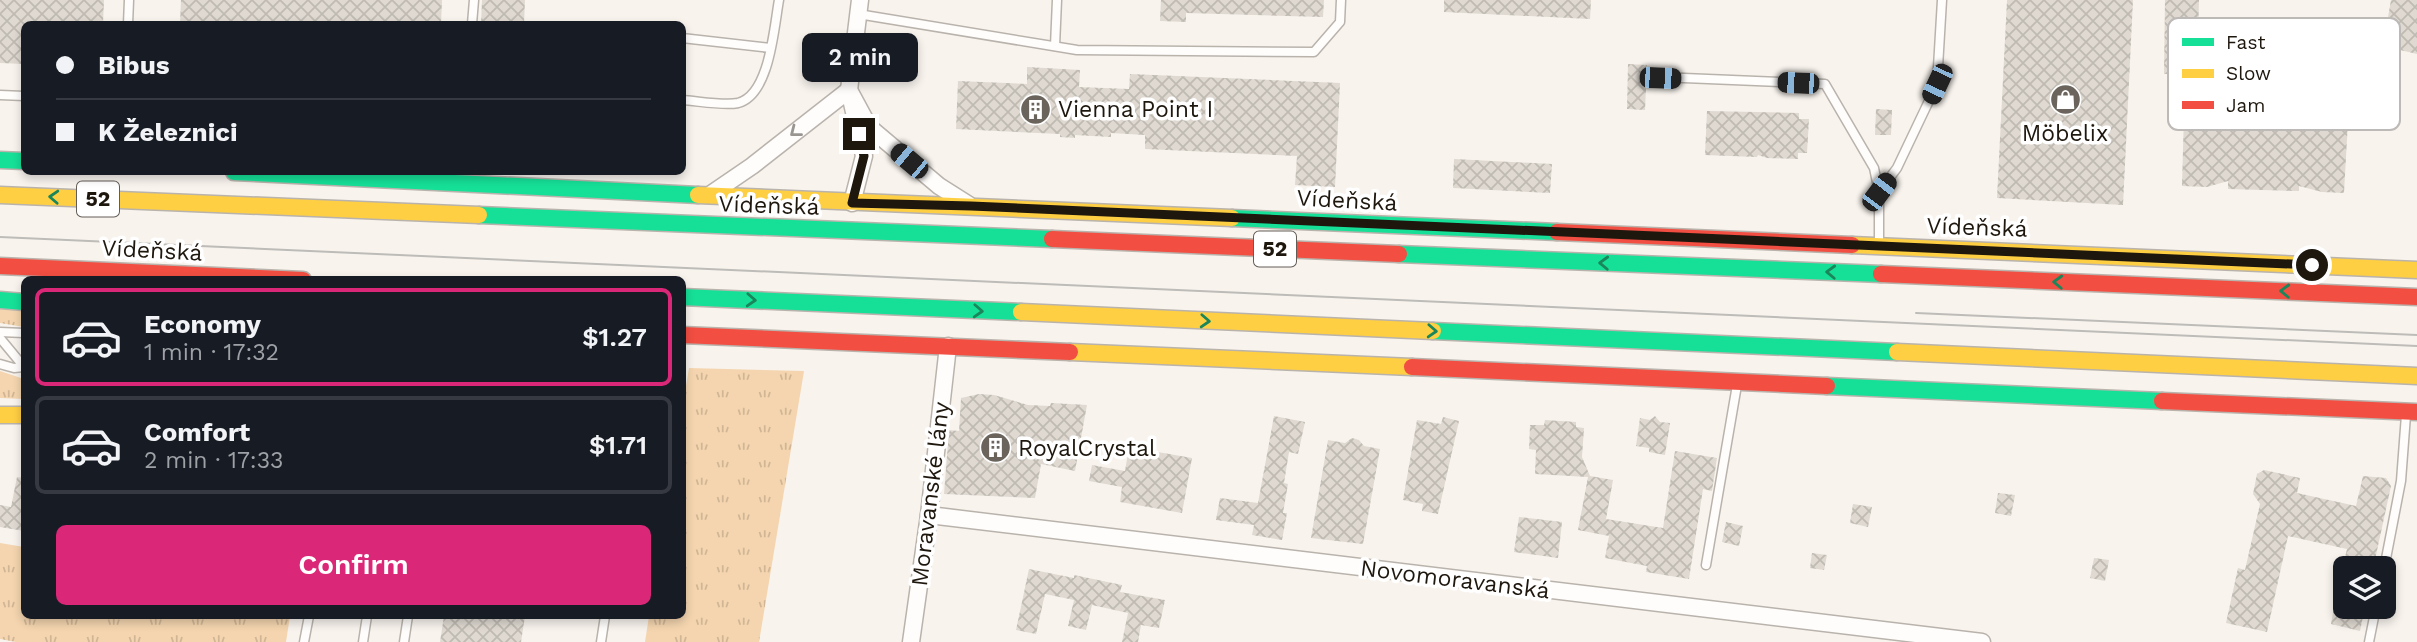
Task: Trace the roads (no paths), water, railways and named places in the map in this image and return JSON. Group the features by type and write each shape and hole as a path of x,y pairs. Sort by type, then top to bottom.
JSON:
{"main road":[{"path":"0,160 21,161"},
{"name":"Vídeňská","path":"299,175 852,203 2417,270"},
{"name":"Vídeňská","path":"0,195 2417,295"},
{"name":"Vídeňská","path":"0,266 216,276"},
{"path":"686,297 2417,376"},
{"path":"0,300 21,302"},
{"path":"686,335 2412,412"},
{"path":"0,415 21,415"}],"street":[{"path":"852,203 864,156 849,90 859,7"},
{"path":"711,194 752,166 849,90"},
{"path":"849,90 869,127 939,186 971,206"},
{"name":"Moravanské lány","path":"911,642 929,515 948,346"},
{"name":"Novomoravanská","path":"929,515 1982,642"}],"lane":[{"path":"128,21 129,0"},
{"path":"472,21 474,0"},
{"path":"686,100 737,103 751,97 765,76 779,0"},
{"path":"1055,46 1057,0"},
{"path":"859,7 1077,50 1314,52 1340,22 1341,0"},
{"path":"1879,192 1897,168 1937,84 1942,0"},
{"path":"686,38 770,48"},
{"path":"1660,78 1825,84 1874,168 1879,192 1879,246"},
{"path":"0,95 21,96"},
{"path":"0,332 21,333"},
{"path":"0,338 21,363"},
{"path":"0,364 21,367"},
{"path":"1706,565 1738,382"},
{"path":"2387,556 2412,412"},
{"path":"304,642 308,619"},
{"path":"363,642 367,619"},
{"path":"404,642 408,619"},
{"path":"601,642 605,619"},
{"path":"2369,642 2374,619"}],"tram line":[{"path":"0,237 2417,346"},
{"path":"1916,313 2417,335"}],"place":[{"name":"Möbelix","path":"2065,99"},
{"name":"Vienna Point I","path":"1035,109"},
{"name":"RoyalCrystal","path":"995,448"}]}
